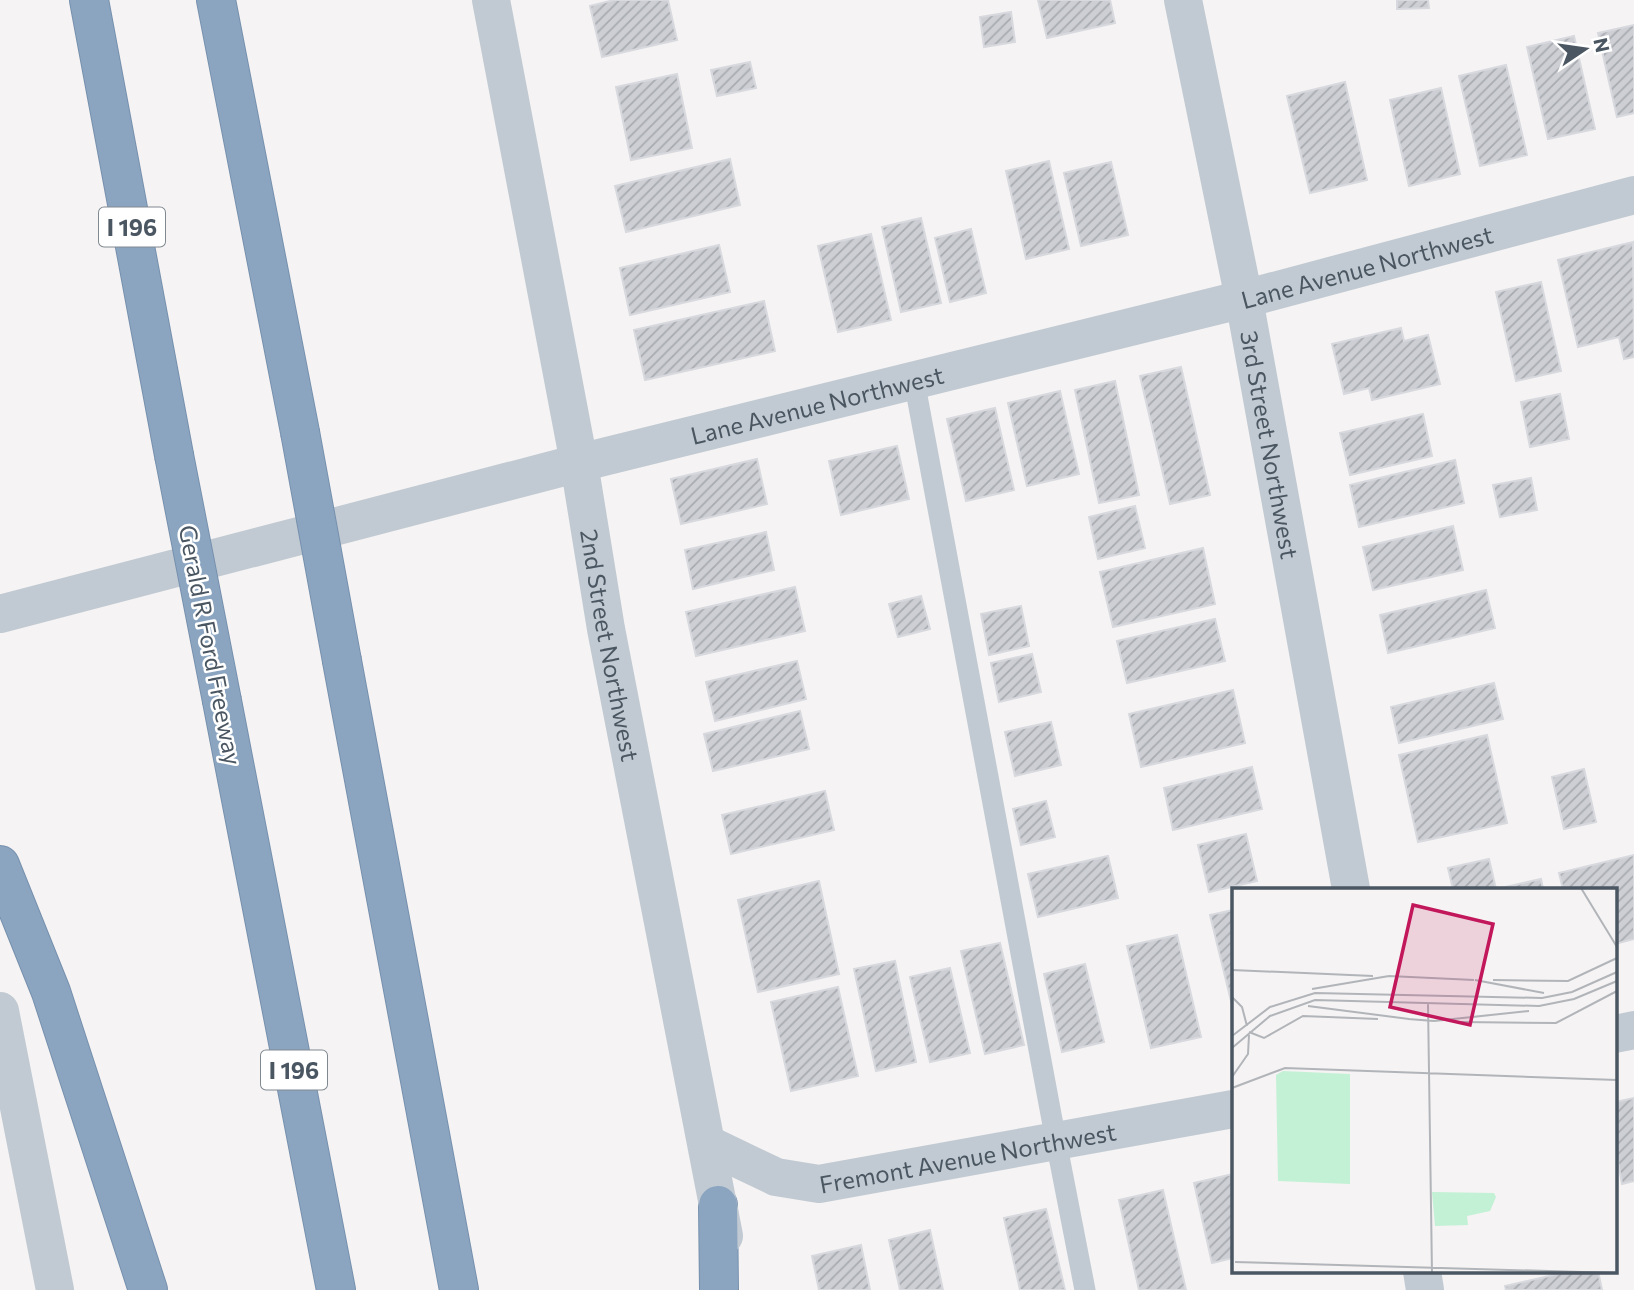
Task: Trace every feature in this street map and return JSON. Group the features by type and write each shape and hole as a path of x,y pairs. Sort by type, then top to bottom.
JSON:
{"highway":[{"name":"Gerald R Ford Freeway","path":"89,0 336,1290"},
{"path":"216,0 300,432 459,1290"},
{"path":"0,865 51,992 148,1290"},
{"path":"718,1205 719,1290"}],"street":[{"name":"2nd Street Northwest","path":"491,0 579,463 606,629 734,1290"},
{"name":"3rd Street Northwest","path":"1183,0 1244,299 1351,888"},
{"name":"Lane Avenue Northwest","path":"0,614 579,463 1244,299 1634,195"},
{"path":"0,1011 55,1290"},
{"path":"1616,1034 1634,1030"},
{"name":"Fremont Avenue Northwest","path":"707,1144 776,1177 819,1184 1232,1109"},
{"path":"1422,1272 1425,1290"}],"lane":[{"path":"914,380 1086,1290"}],"building":[{"path":"614,0 668,0 677,40 602,57 590,6"},
{"path":"1038,0 1110,0 1115,23 1047,38"},
{"path":"1397,0 1428,0 1429,8 1397,9"},
{"path":"1011,12 1015,42 984,47 980,17"},
{"path":"1634,25 1634,113 1617,117 1598,33"},
{"path":"1574,36 1595,129 1548,139 1527,47"},
{"path":"750,62 756,88 717,96 711,70"},
{"path":"1506,65 1527,155 1480,166 1459,76"},
{"path":"677,74 692,148 631,160 616,87"},
{"path":"1345,82 1367,180 1310,193 1287,96"},
{"path":"1441,88 1460,174 1409,186 1390,100"},
{"path":"730,159 740,205 626,232 615,186"},
{"path":"1049,161 1069,249 1026,259 1006,171"},
{"path":"1111,162 1128,235 1081,246 1064,173"},
{"path":"921,218 941,303 901,312 882,227"},
{"path":"971,229 986,293 950,302 935,238"},
{"path":"871,234 891,320 838,332 818,246"},
{"path":"1633,242 1634,357 1624,359 1619,337 1578,347 1558,260"},
{"path":"719,245 730,292 630,315 620,268"},
{"path":"1541,282 1561,371 1516,381 1496,292"},
{"path":"764,301 775,351 645,380 634,330"},
{"path":"1401,328 1404,341 1428,335 1440,384 1372,400 1369,388 1344,394 1332,344"},
{"path":"1181,367 1210,495 1170,504 1140,376"},
{"path":"1115,381 1139,495 1099,503 1075,390"},
{"path":"1060,391 1079,474 1027,486 1008,403"},
{"path":"1560,394 1569,439 1530,447 1521,402"},
{"path":"995,408 1014,490 966,501 947,419"},
{"path":"1423,414 1432,456 1350,475 1340,433"},
{"path":"897,446 909,499 841,515 829,461"},
{"path":"757,459 767,504 681,524 671,479"},
{"path":"1455,460 1464,503 1359,527 1350,485"},
{"path":"1531,478 1537,510 1500,517 1493,485"},
{"path":"1135,506 1145,548 1098,559 1089,517"},
{"path":"1453,526 1463,570 1373,590 1363,547"},
{"path":"766,532 774,570 693,589 685,550"},
{"path":"1203,548 1215,604 1113,627 1100,572"},
{"path":"795,587 805,631 696,656 686,612"},
{"path":"1486,590 1495,628 1388,653 1380,615"},
{"path":"921,596 930,629 898,637 889,604"},
{"path":"1021,606 1029,646 989,655 981,614"},
{"path":"1215,619 1225,661 1127,683 1117,641"},
{"path":"1032,654 1041,692 999,702 991,663"},
{"path":"797,661 806,699 715,721 706,682"},
{"path":"1494,683 1503,719 1399,743 1391,707"},
{"path":"1233,690 1245,743 1141,767 1129,714"},
{"path":"800,711 809,749 713,771 704,734"},
{"path":"1051,722 1061,765 1015,776 1005,732"},
{"path":"1487,735 1507,823 1418,842 1399,755"},
{"path":"1252,767 1262,809 1173,830 1164,788"},
{"path":"1584,769 1596,822 1564,829 1552,777"},
{"path":"825,791 834,830 731,854 722,815"},
{"path":"1046,801 1055,837 1021,845 1013,809"},
{"path":"1246,834 1257,881 1209,892 1198,845"},
{"path":"1634,855 1634,939 1616,944 1616,888 1563,888 1559,873"},
{"path":"1108,856 1118,898 1038,917 1028,874"},
{"path":"1489,859 1496,888 1453,888 1448,868"},
{"path":"1541,879 1543,888 1501,888"},
{"path":"819,881 839,974 758,992 738,900"},
{"path":"1232,910 1232,1005 1210,915"},
{"path":"1177,935 1201,1037 1151,1048 1127,946"},
{"path":"1000,943 1024,1045 985,1054 961,951"},
{"path":"895,961 916,1062 876,1071 854,969"},
{"path":"1085,964 1104,1042 1062,1052 1044,974"},
{"path":"950,968 970,1053 930,1062 910,977"},
{"path":"838,987 858,1076 791,1091 771,1002"},
{"path":"1634,1098 1634,1181 1622,1184 1616,1151 1616,1102"},
{"path":"1232,1174 1232,1258 1212,1263 1194,1183"},
{"path":"1163,1190 1186,1290 1139,1290 1119,1200"},
{"path":"1046,1209 1065,1290 1020,1290 1004,1218"},
{"path":"930,1230 943,1290 900,1290 889,1240"},
{"path":"861,1245 870,1290 819,1290 812,1256"},
{"path":"1567,1272 1598,1272 1602,1290 1506,1290 1505,1286"}]}
